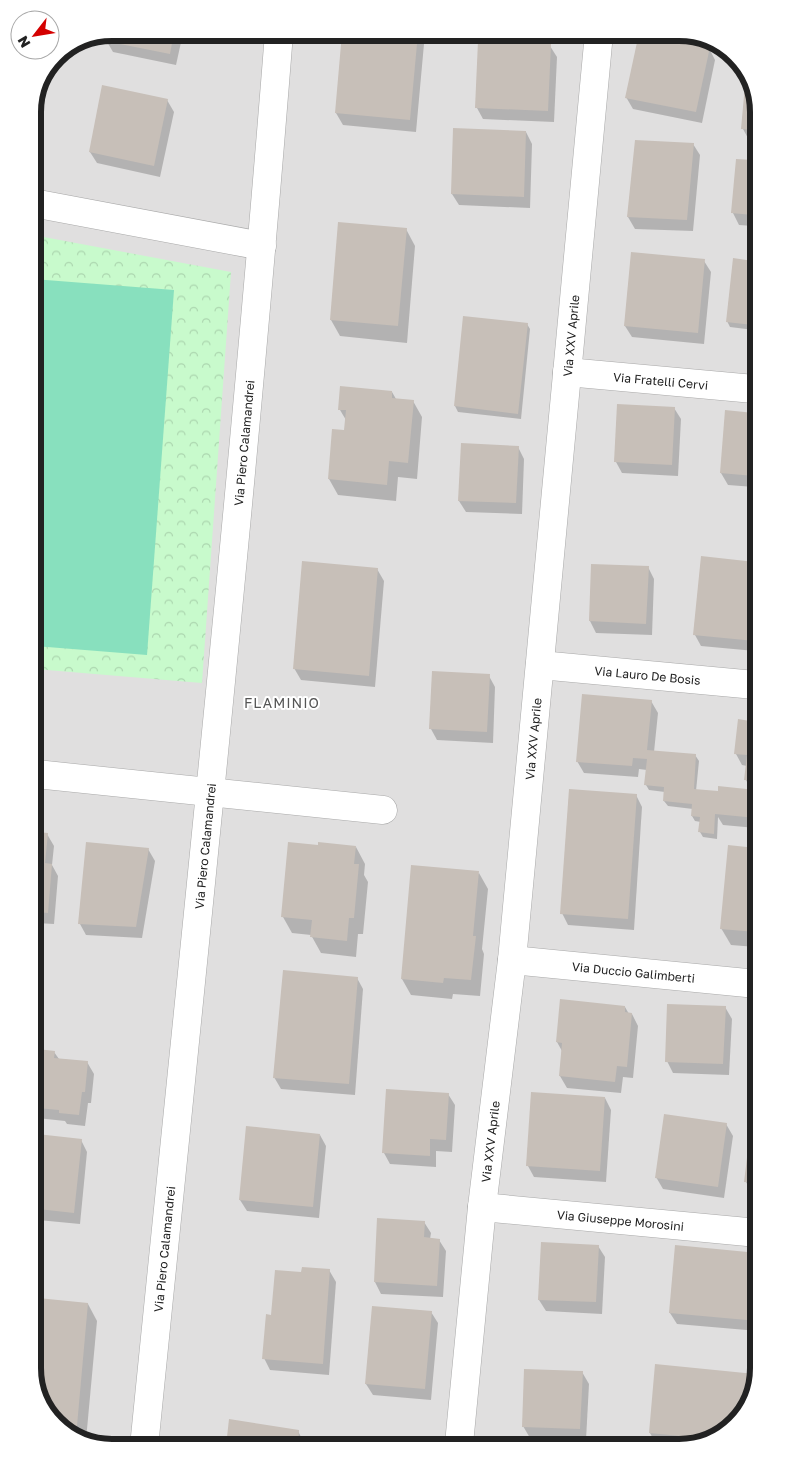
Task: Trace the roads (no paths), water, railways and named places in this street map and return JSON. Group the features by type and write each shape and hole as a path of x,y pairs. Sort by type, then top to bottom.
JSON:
{"street":[{"name":"Via Piero Calamandrei","path":"145,1439 210,792 262,246 278,41"},
{"name":"Via XXV Aprile","path":"459,1439 482,1207 512,960 598,41"},
{"path":"41,205 262,246"},
{"name":"Via Fratelli Cervi","path":"566,372 750,389"},
{"name":"Via Lauro De Bosis","path":"540,665 750,685"},
{"path":"41,775 383,810"},
{"name":"Via Duccio Galimberti","path":"512,960 750,983"},
{"name":"Via Giuseppe Morosini","path":"482,1207 750,1232"}],"district":[{"name":"FLAMINIO","path":"282,702"}]}
